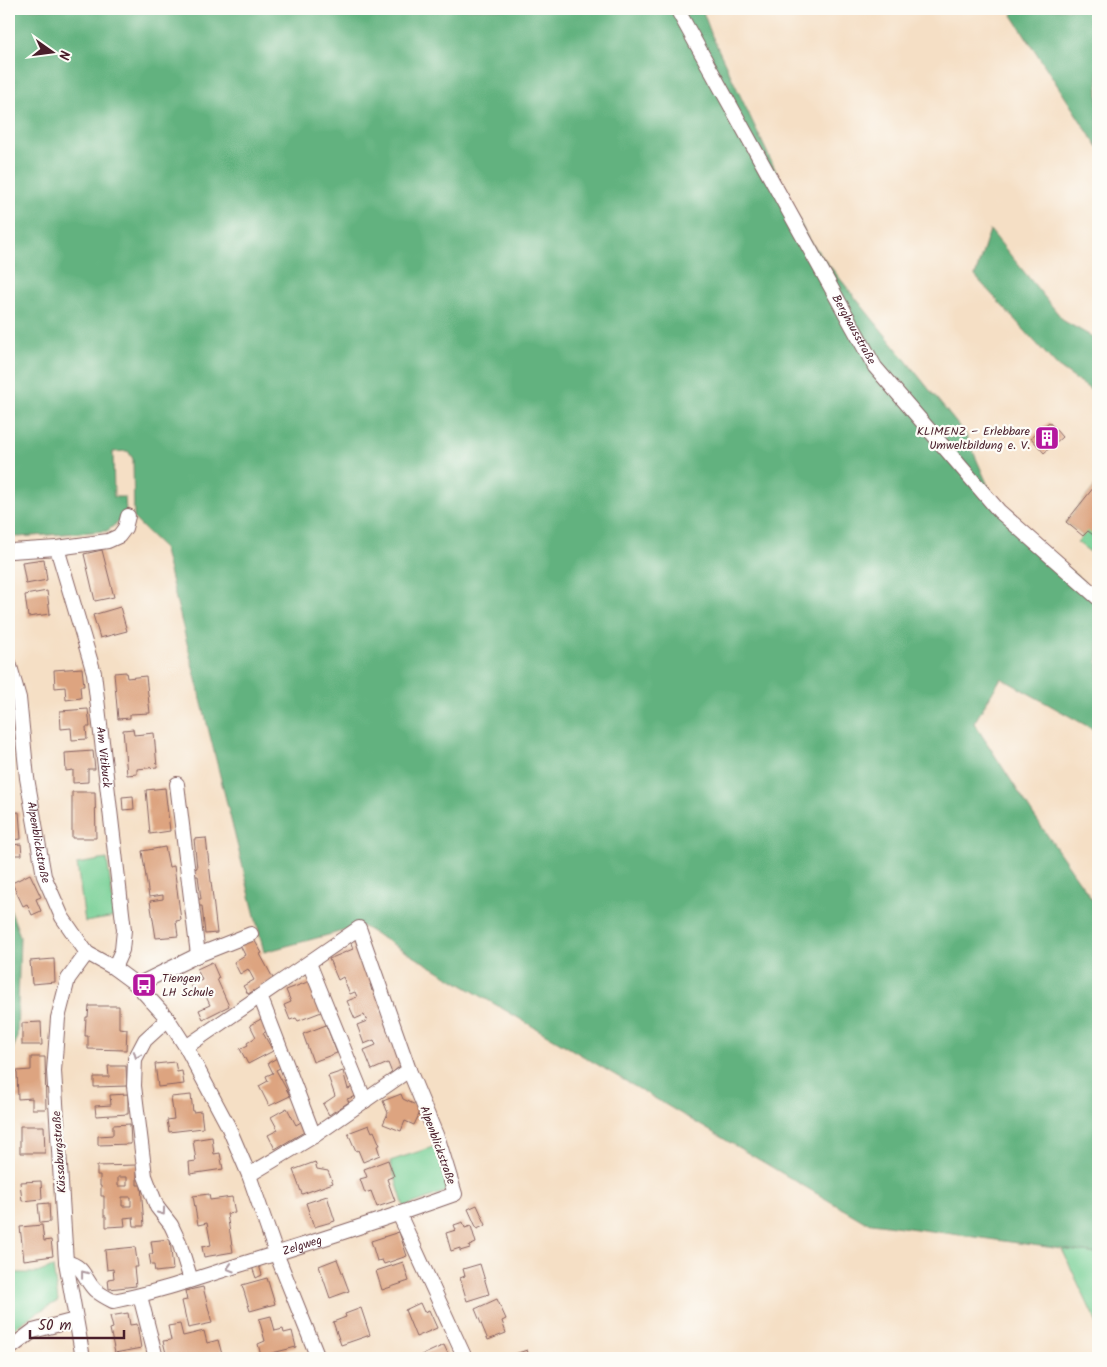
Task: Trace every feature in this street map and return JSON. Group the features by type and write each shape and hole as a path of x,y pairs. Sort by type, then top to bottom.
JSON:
{"street":[{"name":"Berghausstraße","path":"678,9 875,368 999,511 1098,598"},
{"path":"9,550 57,548 108,542 119,536 125,528 128,516"},
{"name":"Am Vitibuck","path":"57,548 94,673 124,930 122,950 114,968"},
{"name":"Alpenblickstraße","path":"9,663 19,698 27,778 44,876 62,917 87,952 114,968 137,985 168,1019 186,1047 228,1126 249,1175 276,1253 318,1358"},
{"path":"176,784 198,955"},
{"name":"Alpenblickstraße","path":"186,1047 359,928 409,1070 439,1142 455,1194 399,1214"},
{"path":"137,985 198,955 251,934"},
{"name":"Küssaburgstraße","path":"83,1358 66,1262 54,1071 58,1018 68,979 87,952"},
{"path":"309,963 365,1101"},
{"path":"260,996 314,1136"},
{"path":"168,1019 145,1040 134,1059 134,1086 145,1176 157,1207 171,1225 179,1242 191,1280"},
{"path":"249,1175 314,1136 409,1070"},
{"path":"399,1214 465,1358"},
{"name":"Zelgweg","path":"66,1262 75,1264 82,1270 95,1289 113,1301 140,1296 399,1214"},
{"path":"140,1296 156,1358"},
{"path":"9,1349 33,1331 75,1320"}],"green space":[{"path":"9,9 702,9 712,36 808,239 966,435 999,511 1098,594 1098,732 1001,678 974,723 1034,816 1098,908 1098,1254 865,1222 362,926 264,952 163,547 134,519 133,459 128,451 113,452 114,497 125,497 126,512 122,519 107,531 9,536"},
{"path":"1016,9 1093,9 1098,19 1098,148 1012,15"},
{"path":"990,230 1064,321 1098,340 1098,395 1057,366 975,276"},
{"path":"1098,482 1098,558 1077,542 1083,536 1066,522"},
{"path":"107,859 115,917 85,922 77,864"},
{"path":"9,906 20,936 17,1039 9,1058"},
{"path":"436,1146 447,1187 444,1192 404,1207 390,1161"},
{"path":"1062,1249 1098,1254 1098,1326"},
{"path":"53,1267 58,1301 9,1332 9,1273 37,1273"}],"building":[{"name":"KLIMENZ – Erlebbare Umweltbildung e. V.","path":"1049,422 1062,437 1044,453 1031,438"},
{"path":"1098,482 1098,539 1088,531 1083,536 1066,522"},
{"path":"102,550 114,597 95,601 84,554"},
{"path":"44,559 47,580 26,584 22,562"},
{"path":"47,591 50,614 28,617 25,595"},
{"path":"120,607 127,631 100,638 93,615"},
{"path":"82,668 84,686 80,686 81,698 66,700 65,687 55,688 54,670"},
{"path":"126,672 127,678 146,676 150,713 130,714 130,718 118,719 114,673"},
{"path":"88,709 90,727 86,727 87,739 72,740 71,728 61,729 60,711"},
{"path":"133,729 134,735 154,733 157,767 137,769 137,774 127,775 123,730"},
{"path":"93,751 95,769 88,769 88,782 73,783 73,770 66,771 65,753"},
{"path":"165,788 170,831 150,834 146,790"},
{"path":"72,792 95,792 96,838 72,838"},
{"path":"133,796 134,809 123,810 122,797"},
{"path":"19,812 21,839 9,840 9,813"},
{"path":"206,838 217,933 205,934 202,906 198,906 197,899 201,899 198,876 195,876 194,869 197,868 194,839"},
{"path":"21,844 22,855 10,855 10,845"},
{"path":"165,847 169,867 174,866 181,920 176,921 178,936 156,938 150,901 163,899 163,895 149,897 142,851"},
{"path":"30,874 41,897 36,899 41,911 32,915 27,904 23,906 12,883"},
{"path":"253,938 274,980 248,994 243,986 254,980 248,969 240,974 234,962 245,955 240,945"},
{"path":"356,938 374,982 370,984 372,991 376,989 384,1007 380,1009 401,1065 392,1073 388,1063 372,1070 364,1050 376,1045 374,1040 364,1044 357,1025 367,1021 364,1015 355,1019 347,1001 357,997 355,992 350,994 343,977 338,980 329,959 353,949 350,940"},
{"path":"54,959 55,982 32,984 30,961"},
{"path":"212,962 229,1006 203,1019 199,1010 210,1005 204,992 196,995 191,985 202,980 197,969"},
{"path":"313,980 324,1011 298,1021 296,1018 290,1020 284,1005 291,1002 286,990"},
{"path":"89,1006 119,1006 119,1028 127,1029 126,1050 88,1049 88,1036 85,1036 86,1017 88,1017"},
{"path":"261,1019 268,1031 263,1033 273,1051 248,1064 240,1049 248,1045 247,1043 256,1037 250,1025"},
{"path":"41,1022 42,1045 22,1045 22,1023"},
{"path":"326,1025 337,1053 313,1062 303,1034"},
{"path":"31,1057 45,1057 46,1109 32,1109 32,1098 18,1099 17,1071 31,1070"},
{"path":"277,1058 282,1067 276,1070 290,1096 269,1106 259,1086 268,1081 266,1076 273,1073 268,1063"},
{"path":"175,1062 177,1072 182,1071 184,1084 158,1087 155,1064"},
{"path":"108,1066 126,1066 127,1086 94,1087 94,1077 109,1077"},
{"path":"343,1071 348,1089 353,1087 356,1096 347,1099 349,1102 329,1115 323,1104 335,1096 328,1076"},
{"path":"128,1094 128,1114 96,1116 95,1106 111,1105 110,1095"},
{"path":"401,1094 403,1099 422,1108 414,1125 405,1121 401,1131 383,1124 388,1113 383,1101"},
{"path":"191,1095 193,1112 201,1111 203,1128 169,1132 167,1120 174,1119 171,1097"},
{"path":"287,1108 296,1125 301,1122 306,1131 275,1149 268,1135 278,1130 271,1117"},
{"path":"130,1124 131,1144 98,1145 98,1136 113,1135 113,1125"},
{"path":"369,1125 380,1145 377,1146 380,1155 363,1162 348,1133"},
{"path":"20,1126 44,1126 45,1153 20,1153"},
{"path":"212,1137 214,1154 220,1153 223,1169 190,1174 189,1162 196,1161 193,1140"},
{"path":"388,1160 394,1176 387,1179 395,1201 377,1207 371,1191 365,1193 360,1179 367,1177 364,1169"},
{"path":"315,1162 317,1169 328,1171 333,1183 302,1194 293,1170"},
{"path":"137,1165 137,1185 141,1185 144,1226 134,1226 133,1217 124,1218 125,1226 106,1227 104,1196 101,1196 100,1175 97,1175 97,1166","holes":["118,1177 127,1177 127,1186 118,1186","122,1197 131,1197 131,1206 122,1206"]},
{"path":"41,1181 42,1199 22,1201 20,1182"},
{"path":"209,1194 210,1200 232,1197 235,1213 227,1214 233,1252 204,1257 202,1247 211,1245 207,1223 198,1225 193,1196"},
{"path":"327,1196 335,1221 314,1227 306,1203"},
{"path":"49,1203 50,1222 40,1223 38,1204"},
{"path":"477,1205 486,1225 477,1229 468,1209"},
{"path":"463,1222 465,1228 471,1226 476,1243 469,1246 470,1248 460,1251 460,1248 451,1251 446,1233 456,1230 454,1225"},
{"path":"42,1225 44,1241 51,1240 53,1256 24,1260 20,1227"},
{"path":"399,1232 407,1256 384,1264 382,1260 377,1261 371,1241"},
{"path":"170,1239 173,1270 155,1272 154,1265 151,1265 149,1254 153,1254 151,1241"},
{"path":"135,1247 138,1267 134,1267 136,1286 109,1289 108,1279 114,1278 113,1269 107,1270 105,1250"},
{"path":"337,1259 349,1291 330,1298 319,1266"},
{"path":"403,1262 409,1281 382,1290 376,1271"},
{"path":"480,1264 489,1294 467,1301 460,1278 465,1276 463,1269"},
{"path":"259,1265 262,1275 256,1278 252,1267"},
{"path":"267,1278 275,1304 250,1311 242,1285"},
{"path":"203,1287 212,1323 188,1328 182,1301 187,1300 185,1291"},
{"path":"497,1299 506,1319 502,1321 506,1333 488,1340 475,1309"},
{"path":"420,1303 424,1312 429,1310 437,1328 416,1337 405,1310"},
{"path":"361,1308 370,1335 341,1345 333,1322 346,1317 345,1314"},
{"path":"128,1313 130,1325 137,1324 141,1348 115,1353 110,1329 113,1328 110,1316"},
{"path":"271,1316 275,1331 283,1329 284,1333 292,1331 296,1347 261,1356 258,1344 265,1341 259,1319"},
{"path":"180,1324 183,1336 204,1331 207,1343 218,1340 223,1358 167,1358 163,1341 171,1340 168,1326"},
{"path":"444,1345 450,1358 418,1357"},
{"path":"527,1350 530,1358 510,1358 509,1356"}],"place":[{"name":"KLIMENZ – Erlebbare Umweltbildung e. V.","path":"1047,438"},
{"name":"Tiengen LH Schule","path":"144,985"}]}
